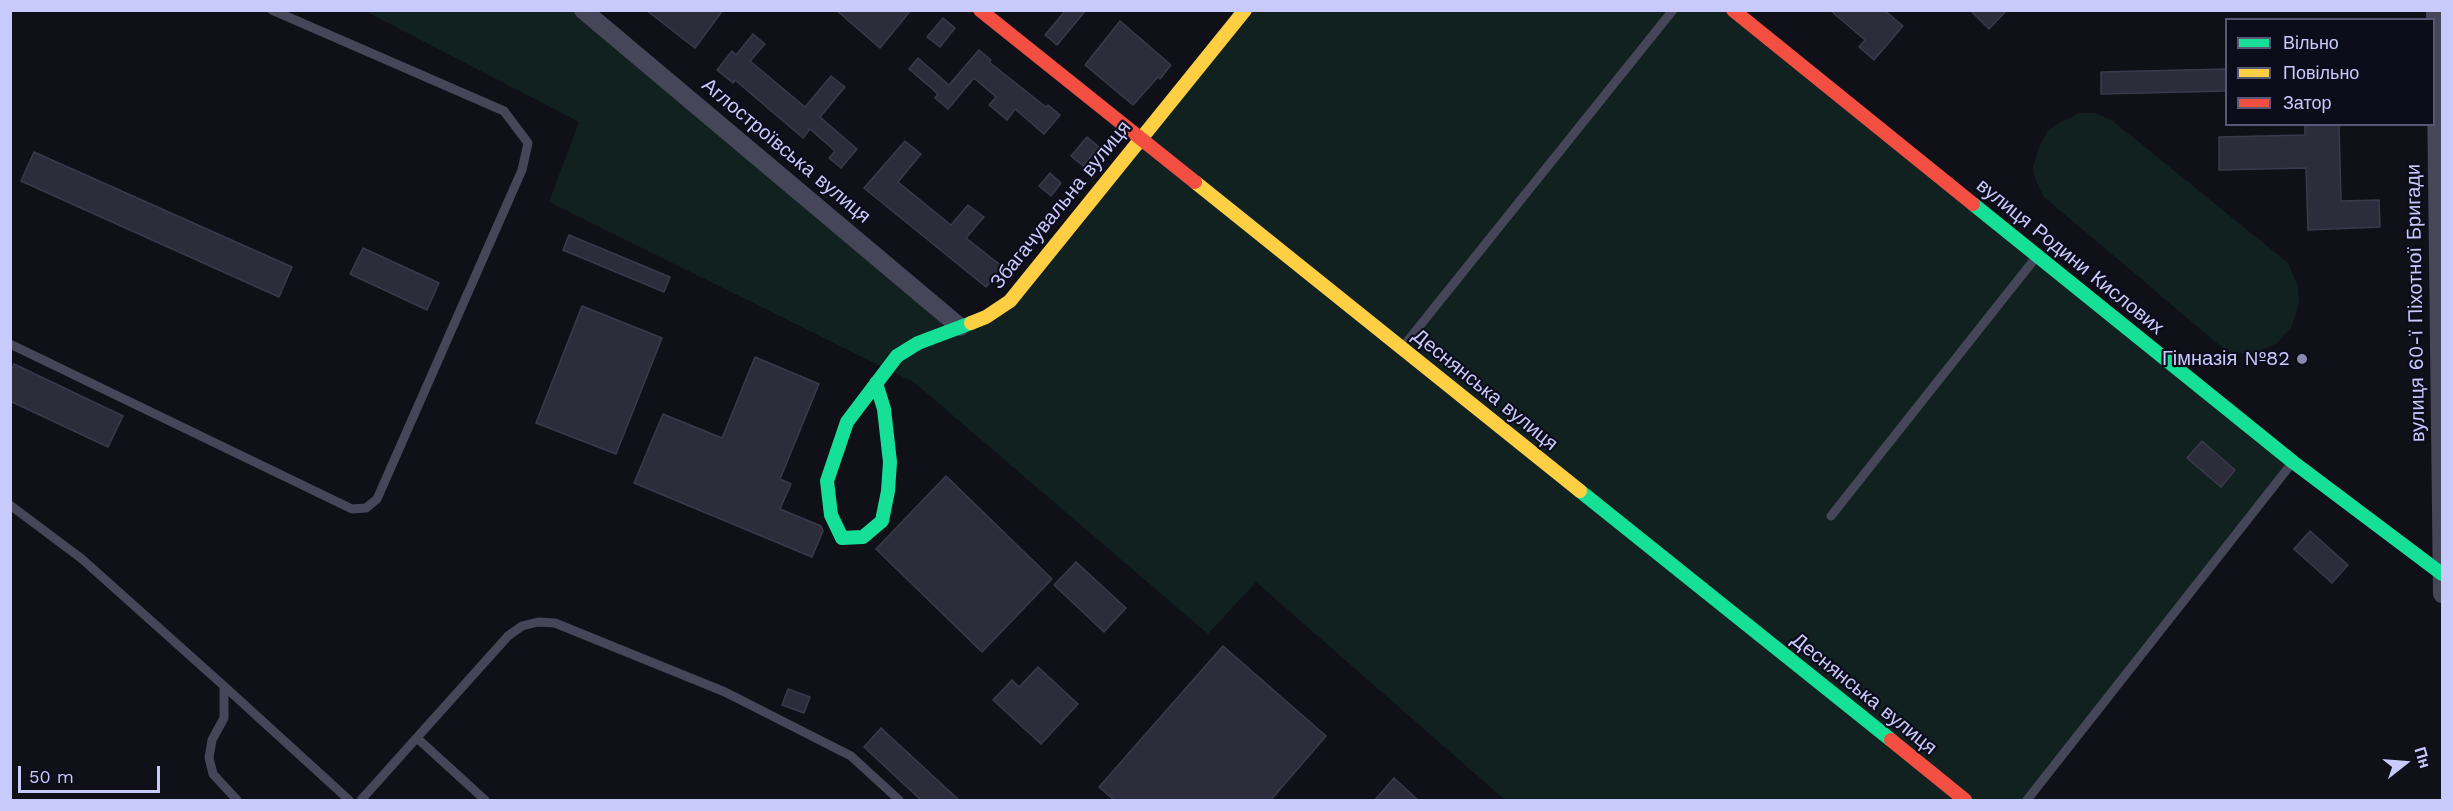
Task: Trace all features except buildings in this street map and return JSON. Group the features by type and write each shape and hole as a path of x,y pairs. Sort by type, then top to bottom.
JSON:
{"street":[{"name":"Деснянська вулиця","path":"980,10 1965,801"},
{"name":"Збагачувальна вулиця","path":"876,383 884,409 890,462 882,521 863,537 842,538 831,515 827,481 847,422 876,383 897,356 918,343 986,317 1010,301 1245,10"},
{"name":"вулиця Родини Кислових","path":"1733,10 2293,462 2442,574"},
{"name":"вулиця 60-ї Піхотної Бригади","path":"2435,10 2439,90 2442,594"},
{"name":"Аглостроївська вулиця","path":"586,12 960,327"}],"lane":[{"path":"10,344 352,509 366,508 377,499 522,170 528,143 504,111 272,10"},
{"path":"1402,348 1673,10"},
{"path":"1831,516 2037,256"},
{"path":"2027,801 2293,462"},
{"path":"10,505 82,559 349,801"},
{"path":"361,801 508,636 522,626 538,622 555,623 725,692 851,756 899,801"},
{"path":"224,686 224,718 212,740 209,758 213,774 237,801"},
{"path":"417,738 485,801"}],"shaded area":[{"path":"365,11 583,11 960,327 986,317 1245,11 1732,11 2293,462 2027,800 1505,800 1256,582 1208,634 915,383 549,202 579,122"},
{"path":"2079,113 2095,113 2113,121 2288,263 2298,286 2299,304 2291,328 2276,344 2252,354 2225,350 2043,196 2034,176 2033,167 2038,150 2047,132"}],"traffic: fast":[{"path":"1973,204 2293,462 2442,574"},
{"path":"876,383 884,409 890,462 888,491 882,521 863,537 842,538 831,515 827,481 847,422 897,356 918,343 971,323"},
{"path":"1580,491 1891,740"}],"traffic: slow":[{"path":"971,323 986,317 1010,301 1245,10"},
{"path":"1195,182 1580,491"}],"traffic: jam":[{"path":"980,10 1195,182"},
{"path":"1733,10 1973,204"},
{"path":"1891,740 1965,800"}],"place":[{"name":"Гімназія №82","path":"2302,359"}]}
